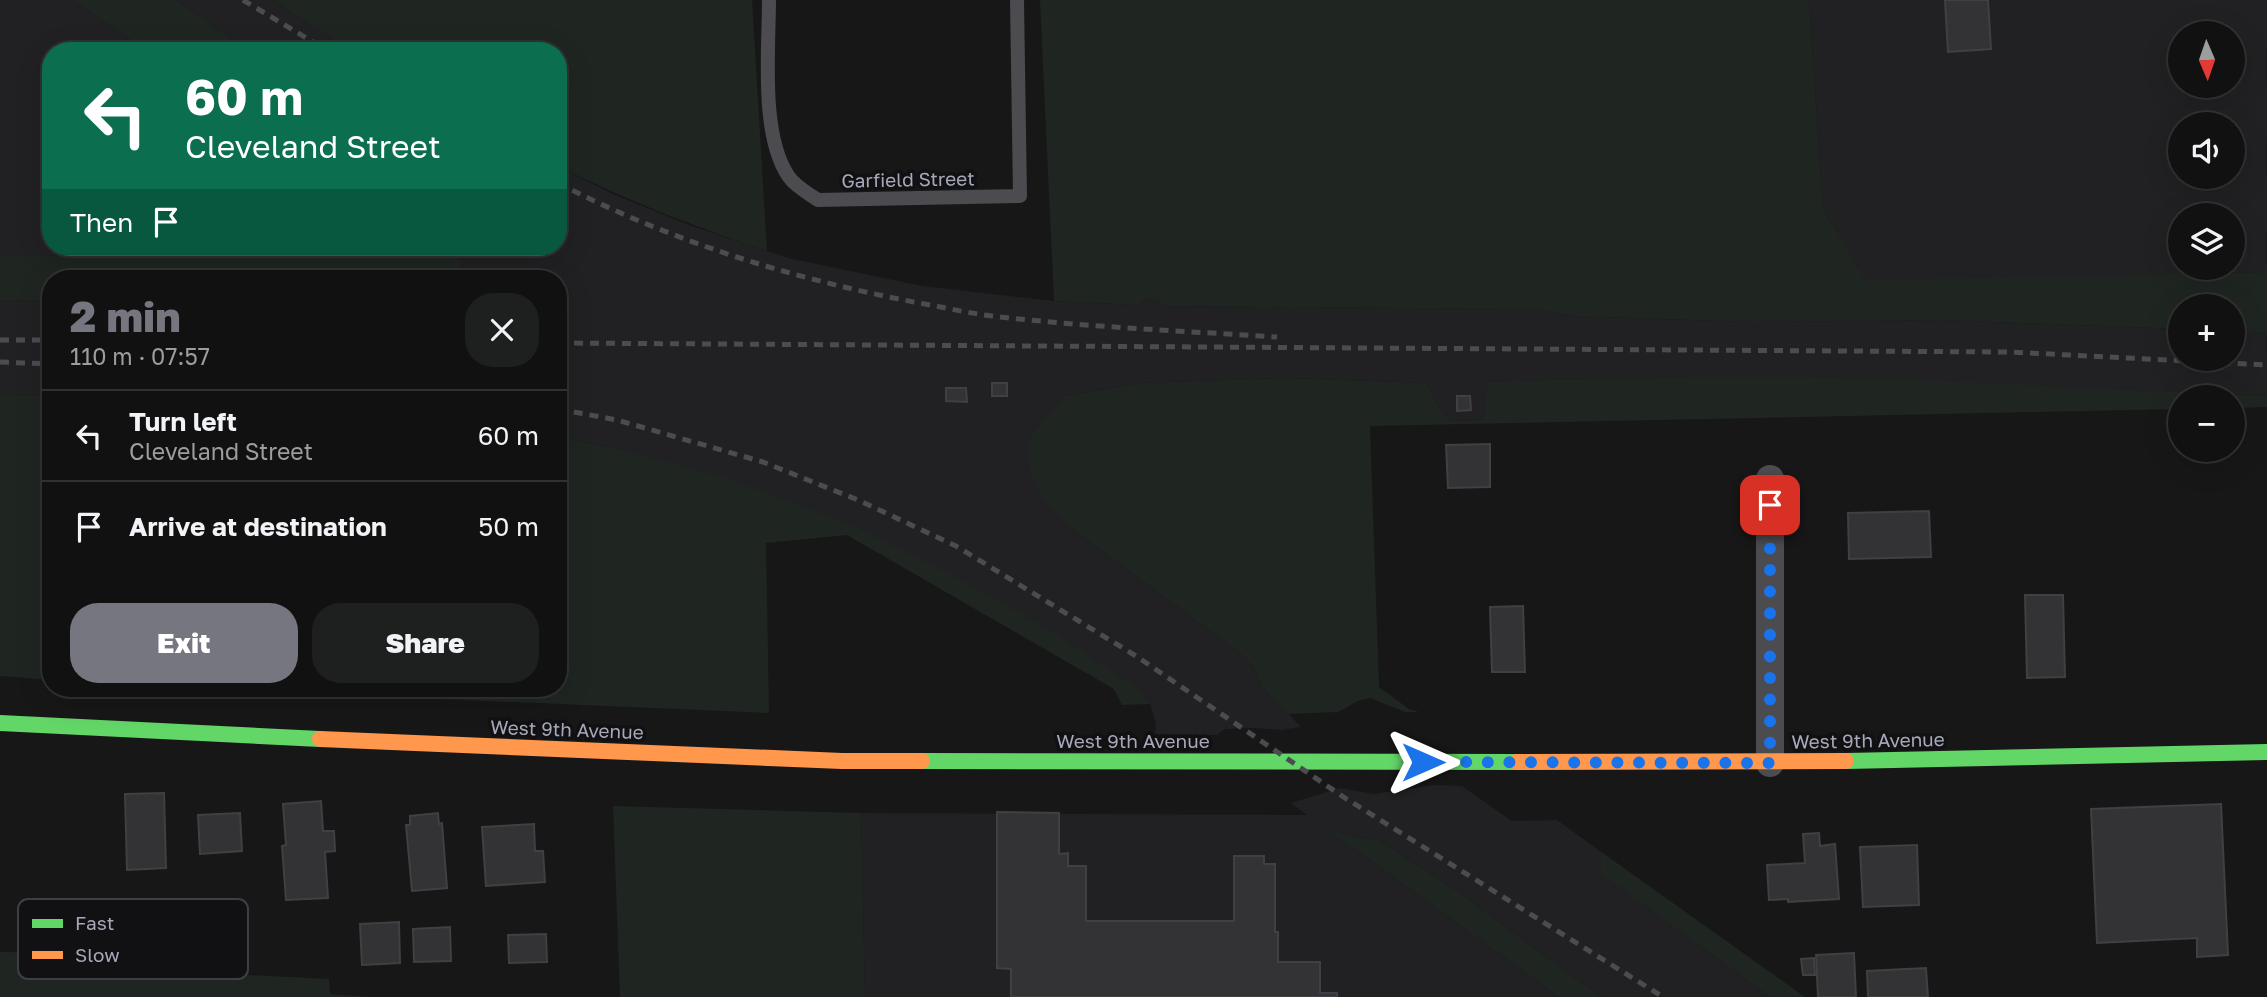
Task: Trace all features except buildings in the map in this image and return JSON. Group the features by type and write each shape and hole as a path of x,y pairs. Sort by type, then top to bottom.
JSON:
{"street":[{"path":"1770,479 1770,763"},
{"name":"West 9th Avenue","path":"0,723 450,746 842,761 1770,763 2267,752"}],"lane":[{"name":"Garfield Street","path":"769,0 770,115 773,139 788,176 818,200 1020,196 1017,0"}],"shaded area":[{"path":"0,0 72,0 134,42 42,42 42,255 0,255"},
{"path":"72,0 176,0 235,42 134,42"},
{"path":"176,0 273,0 337,42 235,42"},
{"path":"273,0 752,0 767,251 661,212 567,170 567,42 337,42"},
{"path":"1040,0 1809,0 1823,209 1865,280 2168,274 2168,280 2245,280 2245,272 2267,272 2267,333 2245,332 2245,294 2168,294 2168,329 1944,320 1752,322 1573,316 1535,309 1162,306 1156,298 1146,298 1140,305 1054,301"},
{"path":"1809,0 2267,0 2267,272 2245,272 2245,203 2168,203 2168,274 1865,281 1823,209"},
{"path":"567,171 613,194 689,225 788,258 922,286 1054,301 1140,305 1146,298 1156,298 1162,306 1535,309 1573,316 1752,322 1944,320 2168,329 2168,371 2245,371 2245,332 2267,333 2267,396 2245,395 2245,385 2168,385 2168,392 1842,378 1586,379 1489,382 1483,420 1451,421 1439,409 1426,383 1284,378 1139,383 1065,396 1071,528 1240,653 1253,666 1263,688 1301,727 1282,730 1225,729 1217,735 1155,734 1156,723 1150,704 903,552 859,528 613,448 567,439 567,270 460,270 460,256 567,256"},
{"path":"0,255 460,256 460,269 42,270 42,301 0,300"},
{"path":"170,256 341,256 341,257"},
{"path":"0,300 42,301 42,396 0,395"},
{"path":"1284,378 1426,383 1439,409 1451,421 1483,420 1488,382 1621,378 1843,378 2168,392 2168,409 1370,426 1379,687 1409,709 1419,712 1405,712 1370,698 1338,712 1288,714 1263,688 1253,666 1240,653 1071,528 1043,498 1034,482 1027,443 1065,396 1139,383"},
{"path":"0,395 42,396 42,679 0,676"},
{"path":"2245,395 2267,396 2267,407 2245,408"},
{"path":"567,439 727,478 859,528 1046,628 1136,688 1150,704 1122,705 1114,689 847,535 766,543 769,713 395,697 567,697"},
{"path":"1434,785 1462,786 1512,821 1557,820 1600,851 1602,874 1770,997 1601,997 1453,888 1378,840 1329,830 1559,997 865,997 861,813 1307,815 1291,803 1340,788 1374,794"},
{"path":"613,806 861,813 865,997 620,997"},
{"path":"1326,828 1348,836 1378,840 1453,888 1601,997 1559,997"},
{"path":"1600,851 1805,997 1770,997 1601,874"},
{"path":"0,952 18,952 18,979 248,979 248,975 329,979 330,994 370,997 0,997"}],"railway":[{"path":"243,0 313,42"},
{"path":"567,187 689,241 779,270 872,293 973,313 1027,320 1277,337"},
{"path":"0,340 42,340"},
{"path":"567,343 2009,352 2267,365"},
{"path":"0,362 42,364"},
{"path":"567,411 617,420 763,462 858,500 956,546 1136,656 1345,798 1663,997"}],"traffic: fast":[{"path":"0,723 320,739"},
{"path":"1846,761 2267,752"},
{"path":"922,761 1517,762"}],"traffic: slow":[{"path":"320,739 842,761 922,761"},
{"path":"1517,762 1846,761"}],"route":[{"path":"1423,762 1770,763 1770,505"}]}
